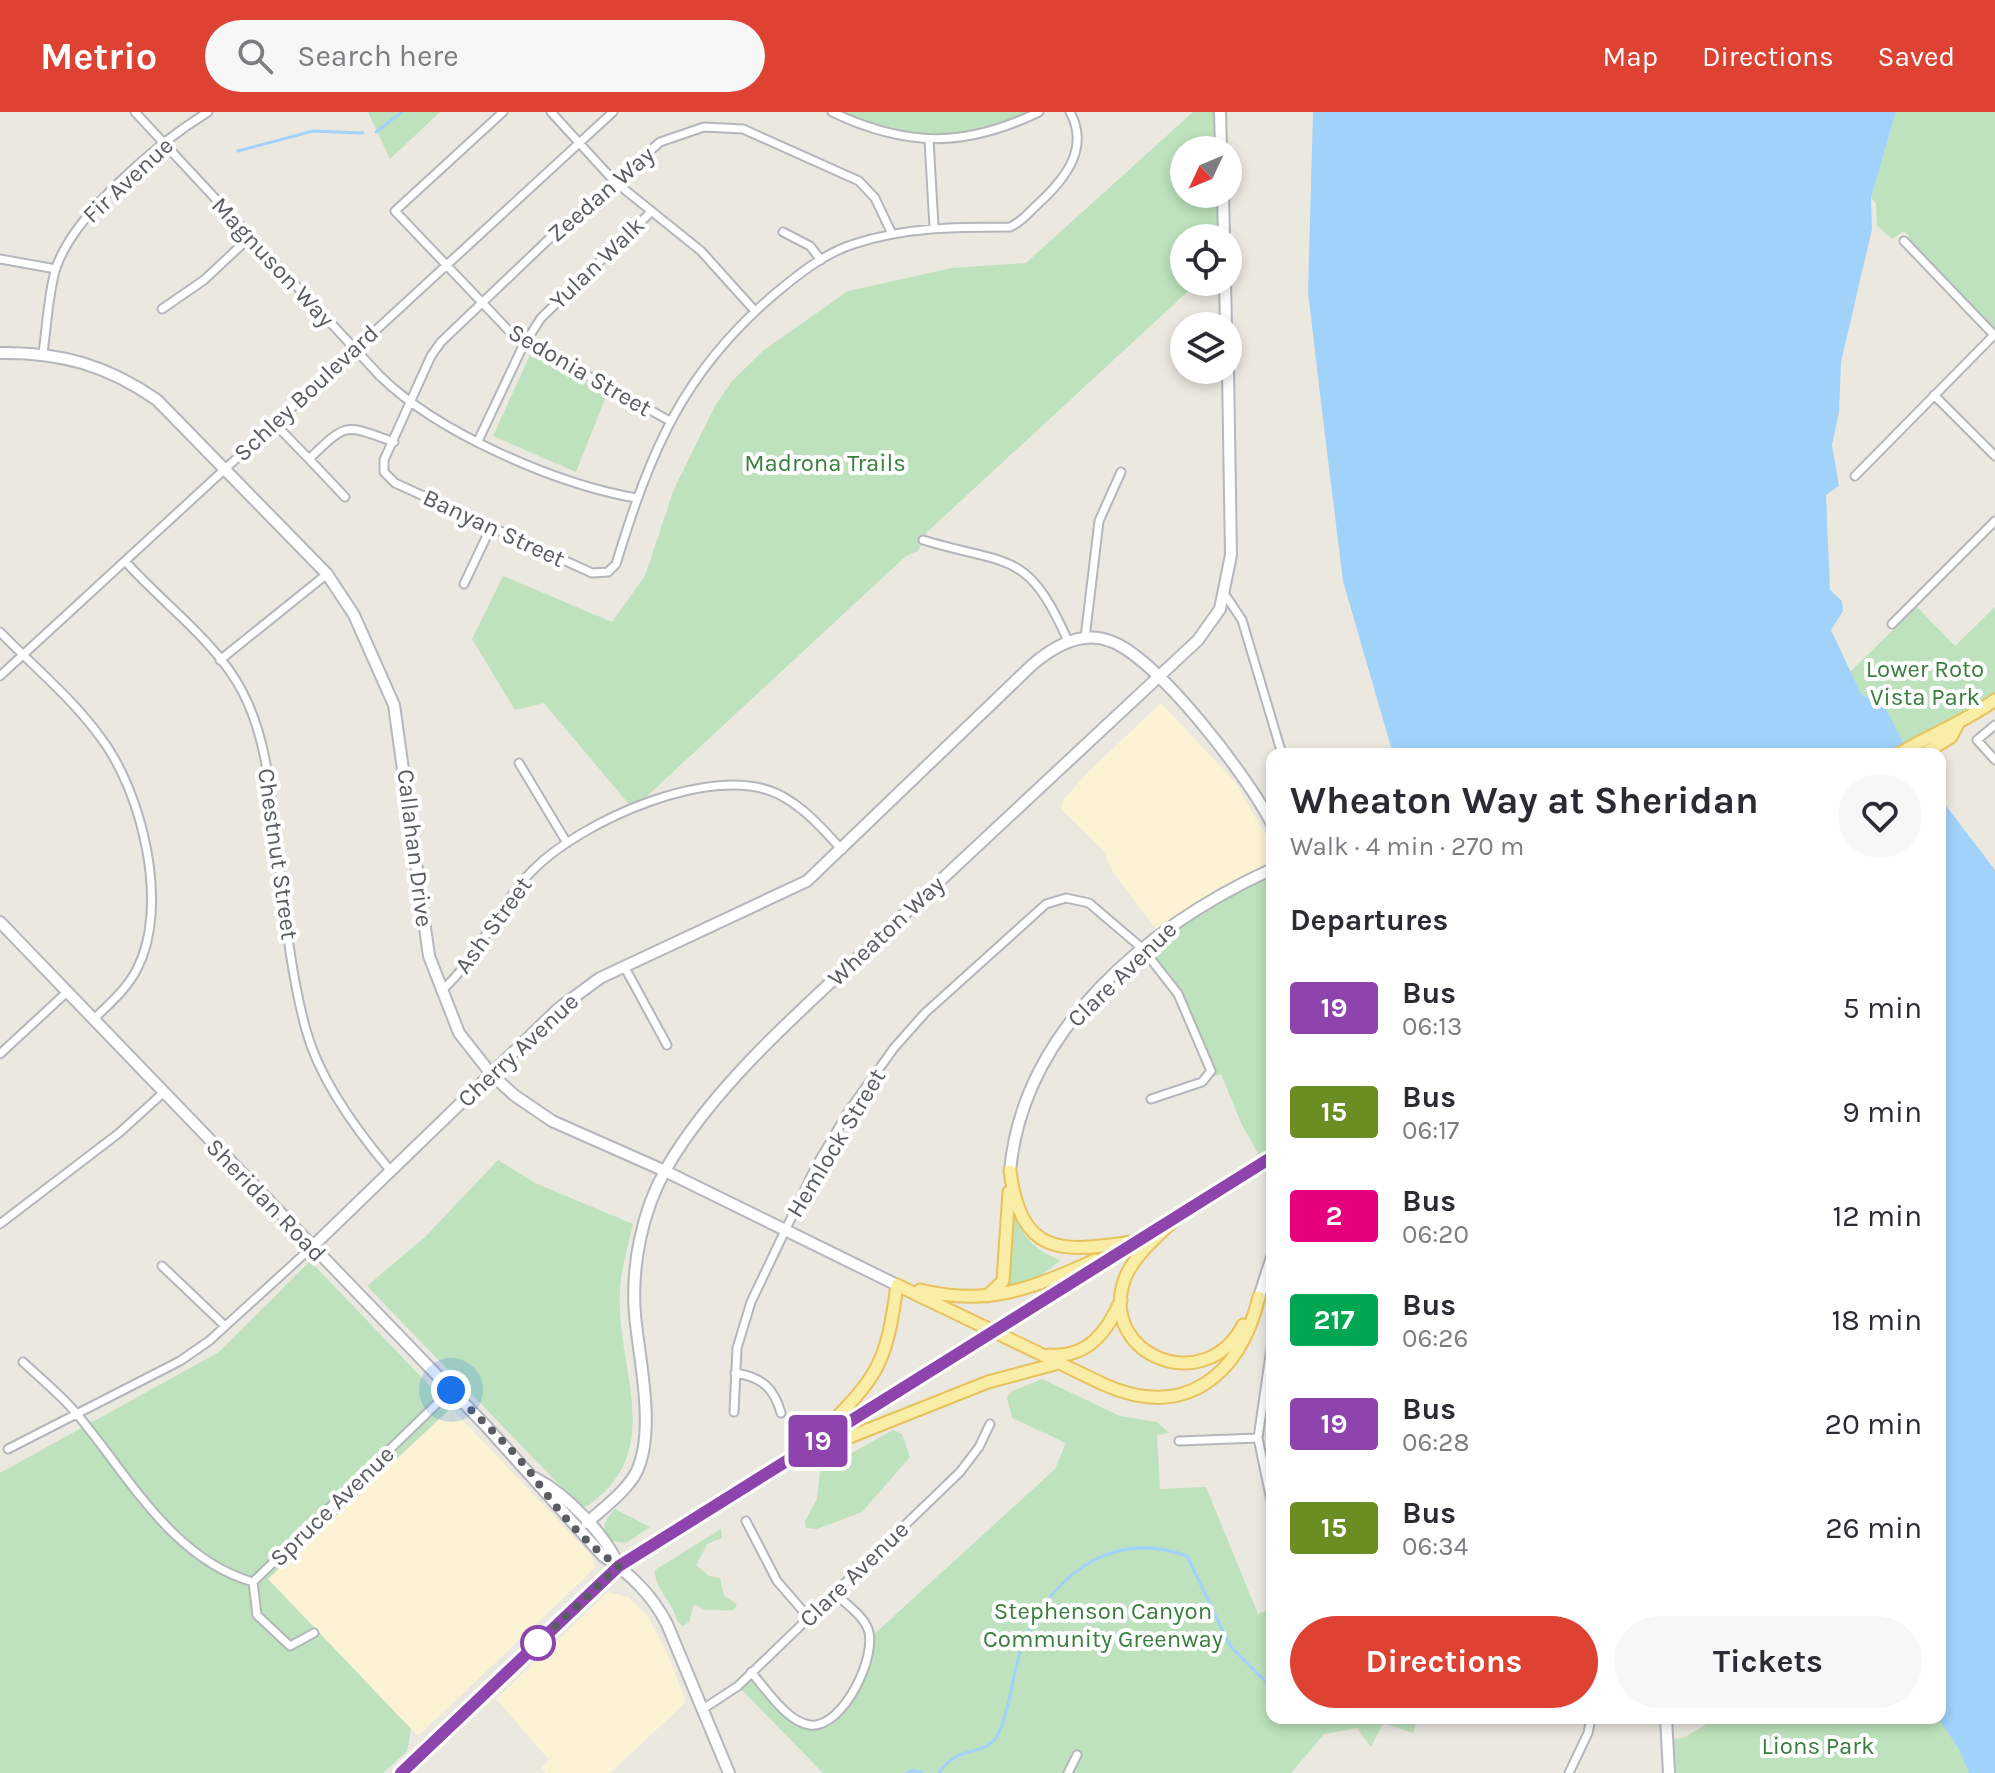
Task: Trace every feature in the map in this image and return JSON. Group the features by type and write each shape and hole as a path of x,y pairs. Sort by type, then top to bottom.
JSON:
{"main road":[{"path":"1220,112 1221,136"},
{"name":"Callahan Drive","path":"0,353 43,353 90,363 126,379 157,400 327,574 354,615 394,704 429,956 459,1033 492,1075 549,1119 785,1228 897,1285"},
{"name":"Wheaton Way","path":"587,1523 632,1478 642,1452 644,1396 635,1287 642,1231 665,1171 709,1107 814,999 1207,630 1226,596 1231,555 1228,384"},
{"name":"Cherry Avenue","path":"312,1247 558,1009 596,980 794,888 842,850 1032,665 1068,641 1085,638 1108,640 1132,651 1232,759 1266,814"},
{"path":"1909,748 1944,727 1958,724 1995,700"},
{"path":"1933,748 1951,737 1958,724"},
{"name":"Clare Avenue","path":"1010,1171 1026,1101 1057,1040 1082,1007 1143,949 1199,905 1266,872"},
{"name":"Sheridan Road","path":"0,922 451,1390 594,1547 619,1566 659,1609 729,1773"},
{"path":"401,1773 619,1566 1266,1161"},
{"path":"1010,1171 1018,1210 1028,1228 1045,1242 1073,1250 1135,1242"},
{"path":"986,1297 999,1286 1004,1273 1010,1171"},
{"path":"1040,1354 1071,1354 1095,1342 1108,1329 1121,1300 1123,1282 1137,1260 1181,1213"},
{"path":"897,1285 948,1297 1004,1296 1044,1283 1135,1242"},
{"path":"897,1285 1132,1395 1156,1398 1180,1395 1202,1387 1228,1365 1243,1342 1266,1273"},
{"path":"807,1448 877,1370 890,1339 897,1285"},
{"path":"1121,1300 1130,1334 1146,1352 1169,1363 1194,1364 1226,1350 1259,1297"},
{"path":"775,1468 962,1391 1033,1367 1061,1363"},
{"name":"Sheridan Road","path":"533,1477 548,1484 587,1523 611,1548 619,1566"},
{"path":"1666,1724 1669,1773"}],"street":[{"name":"Magnuson Way","path":"135,112 353,348 410,404 478,441 577,484 636,498"},
{"name":"Fir Avenue","path":"43,353 56,269 70,239 95,206 208,112"},
{"name":"Sedonia Street","path":"503,112 395,211 512,334 670,421"},
{"path":"551,112 614,181 703,253 755,311"},
{"name":"Schley Boulevard","path":"0,676 613,112"},
{"path":"832,112 877,131 929,140 989,131 1039,112"},
{"path":"636,498 670,421 715,353 755,311 821,260 852,244 934,227 1010,227 1021,221 1068,174 1078,130 1070,112"},
{"name":"Zeedan Way","path":"384,472 384,460 435,348 660,142 704,127 743,129 859,181 875,198 892,234"},
{"path":"929,140 934,227"},
{"name":"Yulan Walk","path":"478,441 526,341 553,303 651,212"},
{"path":"783,232 810,246 821,260"},
{"path":"162,309 204,280 250,237"},
{"path":"1855,476 1995,334 1904,241"},
{"path":"0,259 56,269"},
{"path":"1934,395 1995,456"},
{"path":"273,422 345,497"},
{"path":"309,459 339,431 350,428 394,442"},
{"name":"Banyan Street","path":"384,472 395,483 592,573 608,572 616,564 636,498"},
{"path":"1085,638 1099,521 1121,472"},
{"path":"1892,624 1995,521"},
{"path":"464,584 491,527"},
{"path":"923,540 991,555 1019,569 1049,602 1068,641"},
{"name":"Chestnut Street","path":"125,561 220,660 242,691 265,755 292,963 306,1033 335,1093 364,1139 390,1170"},
{"path":"220,660 327,574"},
{"path":"1226,596 1242,620 1280,748"},
{"path":"0,632 100,736 124,772 139,811 150,892 148,936 137,968 122,991 93,1020"},
{"path":"1995,725 1977,740 1995,760"},
{"path":"519,763 567,843"},
{"name":"Ash Street","path":"441,991 456,978 500,910 534,869 601,822 651,802 731,784 778,794 811,816 842,850"},
{"name":"Hemlock Street","path":"734,1412 737,1348 751,1302 785,1228 848,1112 897,1045 933,1005 1046,904 1066,898 1089,903 1143,949"},
{"path":"1143,949 1189,1015 1209,1064 1207,1078 1151,1099"},
{"path":"624,966 667,1045"},
{"path":"0,1054 67,992"},
{"path":"0,1224 119,1133 163,1093"},
{"name":"Cherry Avenue","path":"8,1449 180,1361 225,1326 312,1247"},
{"path":"162,1266 225,1326"},
{"path":"23,1362 76,1412 128,1485 158,1518 198,1552 253,1582"},
{"path":"735,1373 757,1377 766,1384 776,1395 781,1413"},
{"path":"1266,1383 1258,1438 1266,1476"},
{"name":"Spruce Avenue","path":"314,1633 290,1646 257,1615 253,1582 451,1390"},
{"name":"Clare Avenue","path":"703,1709 751,1672 967,1464 990,1424"},
{"path":"1179,1441 1258,1438"},
{"path":"746,1521 777,1581 809,1618"},
{"path":"751,1672 792,1716 803,1723 817,1725 838,1716 867,1657 870,1638 861,1618 835,1593"},
{"path":"1569,1773 1590,1724"},
{"path":"1068,1773 1077,1755"}],"shaded area":[{"path":"1161,703 1234,781 1266,835 1266,865 1209,894 1156,929 1112,871 1104,851 1061,809 1063,800"},
{"path":"451,1408 592,1556 595,1568 418,1736 268,1579"},
{"path":"608,1592 628,1597 647,1615 667,1653 686,1702 610,1773 546,1773 541,1768 549,1760 496,1699"}],"green space":[{"path":"368,112 440,112 390,159"},
{"path":"832,112 1039,112 989,131 911,139"},
{"name":"Madrona Trails","path":"1193,112 1220,112 1221,136 1170,136 1170,208 1223,208 1224,224 1170,224 1170,296 1183,296 927,532 918,551 906,556 633,809 544,703 515,710 472,639 503,576 612,622 645,576 674,489 715,406 732,381 764,350 848,291 952,268 1026,263"},
{"path":"1896,112 1995,112 1995,334 1904,241 1909,236 1904,231 1892,239 1877,226 1876,203 1871,198"},
{"path":"531,353 607,394 576,472 493,436"},
{"name":"Lower Roto Vista Park","path":"1913,603 1955,646 1995,607 1995,700 1905,748 1884,705 1861,694 1850,672 1895,628 1892,624"},
{"path":"1266,873 1266,1160 1263,1162 1242,1125 1221,1074 1207,1078 1211,1071 1189,1015 1143,949"},
{"path":"498,1160 535,1183 633,1224 620,1291 632,1434 626,1460 611,1485 586,1507 580,1506 367,1286 425,1237"},
{"path":"1011,1210 1030,1241 1060,1260 1035,1278 1006,1286"},
{"path":"310,1261 451,1408 268,1579 411,1729 407,1751 383,1773 0,1773 0,1473 219,1352"},
{"name":"Stephenson Canyon Community Greenway","path":"1042,1379 1120,1416 1157,1422 1169,1433 1157,1435 1160,1489 1206,1487 1258,1614 1266,1611 1266,1724 1382,1724 1371,1747 1357,1728 1324,1734 1291,1773 823,1773 738,1686 751,1672 792,1716 803,1723 832,1720 855,1684 870,1638 1055,1469 1066,1443 1012,1418 1007,1397 1012,1391"},
{"path":"893,1430 902,1434 910,1457 862,1512 817,1529 806,1528 805,1521 817,1499 820,1471"},
{"path":"615,1509 650,1527 626,1543 611,1541 605,1533 605,1525"},
{"path":"721,1529 722,1538 707,1544 696,1565 709,1576 720,1578 724,1596 737,1604 734,1610 726,1611 705,1610 694,1604 689,1622 683,1626 677,1621 661,1590 655,1570"},
{"name":"Stephenson Canyon Community Greenway","path":"1386,1724 1416,1724 1413,1733"},
{"name":"Lions Park","path":"1707,1724 1942,1724 1958,1748 1969,1773 1669,1773 1667,1739 1683,1738"}],"water":[{"path":"1313,112 1896,112 1871,198 1872,229 1841,362 1839,412 1832,445 1839,486 1826,495 1830,590 1842,601 1843,611 1831,630 1861,694 1884,705 1906,748 1391,748 1343,581 1308,292"},
{"path":"1946,806 1995,870 1995,1773 1969,1773 1958,1748 1942,1724 1946,1724"}],"waterway":[{"path":"376,132 402,112"},
{"path":"238,151 313,131 363,133"},
{"path":"939,1773 954,1758 992,1743 1005,1715 1022,1647 1039,1613 1072,1575 1113,1552 1136,1548 1161,1549 1187,1556 1230,1646 1266,1682"},
{"path":"907,1773 912,1770 922,1773"}],"bus line":[{"name":"19","path":"401,1773 619,1566 1266,1161"}],"route":[{"path":"451,1390 533,1477 541,1491 560,1511 603,1556 619,1566 538,1643"}]}
